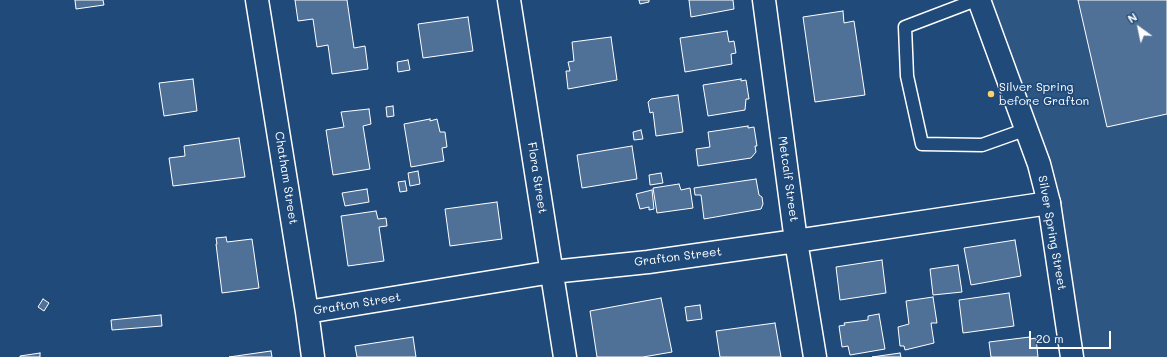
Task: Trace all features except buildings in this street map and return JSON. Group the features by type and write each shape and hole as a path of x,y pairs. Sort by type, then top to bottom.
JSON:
{"street":[{"name":"Chatham Street","path":"257,0 307,312 312,357"},
{"name":"Flora Street","path":"509,0 565,357"},
{"name":"Metcalf Street","path":"764,0 796,241 815,357"},
{"name":"Silver Spring Street","path":"977,0 1039,164 1049,202 1072,357"},
{"name":"Grafton Street","path":"307,312 552,272 648,262 1049,202"}],"lane":[{"path":"977,0 906,27 907,76 922,144 982,145 1027,129"}],"shaded area":[{"path":"979,0 1167,0 1167,357 1077,357 1052,221"}],"place":[{"name":"Silver Spring before Grafton","path":"991,94"}]}
